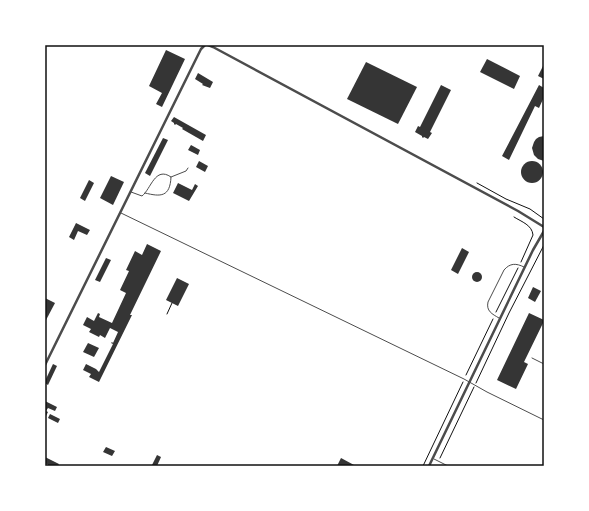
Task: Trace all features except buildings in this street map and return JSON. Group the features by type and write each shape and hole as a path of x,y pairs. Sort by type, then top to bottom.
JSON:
{"street":[{"path":"45,365 201,49 206,45 213,47 518,211 544,227"},
{"path":"429,466 533,250 544,231"}],"lane":[{"path":"145,194 150,184 161,174 171,177 186,171 188,168"},
{"path":"131,191 142,196 145,194 161,196 170,188 171,177"},
{"path":"120,213 464,379 544,420"},
{"path":"500,319 488,310 488,302 506,267 512,264 525,267"},
{"path":"532,358 544,364"},
{"path":"432,459 448,466"}],"path":[{"path":"477,183 530,210 544,219"},
{"path":"422,466 534,235 531,227 514,217"},
{"path":"438,461 509,313 544,245"},
{"path":"167,314 172,303"}]}
